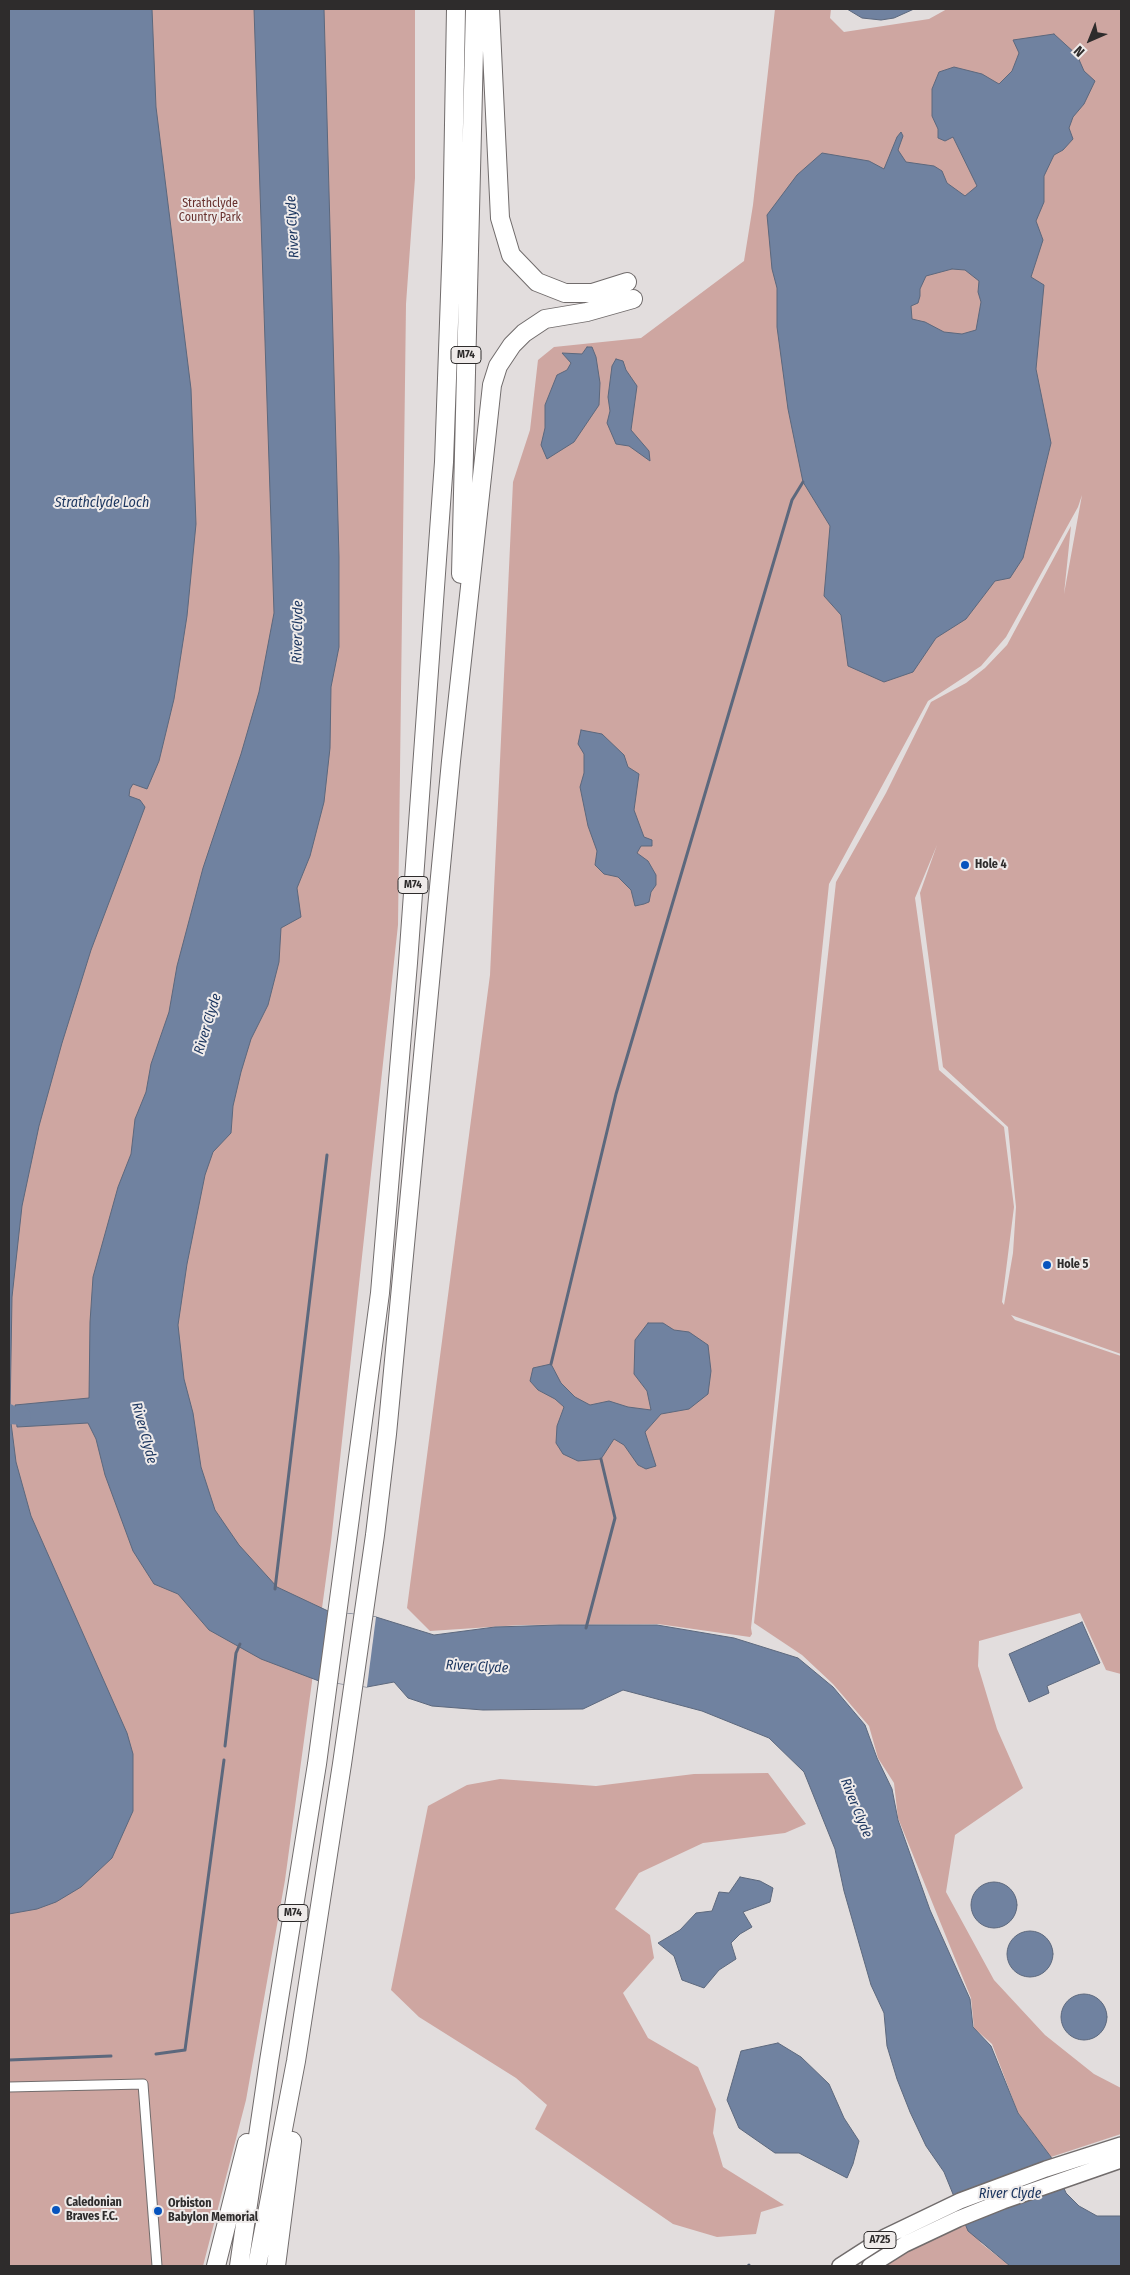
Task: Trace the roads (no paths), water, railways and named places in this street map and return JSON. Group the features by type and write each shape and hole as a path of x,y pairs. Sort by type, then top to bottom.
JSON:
{"highway":[{"name":"M74","path":"239,2266 269,2061 317,1764 380,1293 409,944 444,462 452,239 456,9"},
{"name":"M74","path":"257,2266 296,2061 375,1535 387,1434 458,702 475,9"},
{"path":"490,9 500,218 511,254 537,282 565,293 592,293 627,282"},
{"path":"458,702 492,384 498,366 512,345 524,333 545,319 587,312 633,299"},
{"path":"216,2266 269,2061"},
{"path":"276,2266 294,2126 296,2061"},
{"name":"A725","path":"870,2266 927,2224 968,2198 1090,2162 1121,2145"},
{"name":"A725","path":"1090,2162 1121,2160"},
{"name":"A725","path":"840,2266 885,2236 927,2224"}],"street":[{"path":"9,2087 144,2084 158,2266"}],"water":[{"name":"Strathclyde Loch","path":"9,9 152,9 156,107 191,389 196,524 187,616 174,699 159,761 147,789 133,784 130,789 129,796 140,800 145,807 91,950 39,1126 22,1206 12,1297 10,1415 16,1462 31,1516 127,1733 133,1754 133,1811 112,1858 81,1887 56,1902 37,1909 9,1914"},
{"name":"River Clyde","path":"254,9 324,9 339,557 339,647 331,687 330,748 324,802 310,856 297,888 301,917 281,928 279,962 268,1005 251,1039 241,1072 233,1106 231,1133 213,1152 205,1175 187,1264 178,1325 184,1379 193,1413 201,1467 215,1510 239,1545 277,1587 328,1611 376,1617 434,1635 495,1627 657,1625 734,1638 798,1658 833,1687 865,1725 877,1758 892,1789 898,1820 930,1910 970,1999 973,2027 991,2046 1018,2113 1051,2157 1066,2193 1079,2206 1097,2216 1121,2216 1121,2266 1010,2266 968,2231 944,2172 926,2146 897,2079 887,2046 884,2013 871,1985 844,1891 835,1849 804,1772 769,1738 702,1711 623,1690 583,1709 483,1710 432,1706 408,1698 394,1682 367,1687 319,1681 261,1659 209,1630 178,1594 154,1584 133,1551 105,1475 96,1439 88,1423 17,1427 15,1405 89,1398 90,1322 93,1277 118,1187 131,1154 135,1119 146,1092 151,1064 169,1012 177,966 203,868 241,754 259,692 274,613"},
{"path":"847,9 914,9 894,18 881,20 862,18"},
{"path":"1054,34 1077,55 1084,71 1095,81 1084,104 1073,117 1069,128 1073,139 1063,150 1054,155 1044,176 1044,202 1036,221 1043,240 1031,277 1044,285 1036,369 1051,443 1023,558 1010,578 995,581 966,619 936,638 913,672 884,682 848,666 841,615 824,596 830,526 803,482 788,409 777,327 777,288 772,269 767,215 797,175 822,153 869,161 884,169 897,137 901,132 903,136 898,150 906,162 934,166 942,171 947,183 965,196 977,186 953,137 945,141 938,138 938,129 932,116 932,89 939,72 954,67 982,74 999,84 1012,71 1019,53 1013,40","holes":["952,269 965,270 979,281 978,292 981,302 976,330 962,334 944,332 925,322 912,319 911,306 918,303 920,289 926,276"]},
{"path":"587,347 592,347 596,357 600,383 599,405 574,442 547,459 541,445 545,428 545,405 557,375 567,370 571,363 562,353 582,354"},
{"path":"616,359 623,361 626,370 637,386 631,430 649,451 650,461 629,446 616,444 607,423 610,411 608,397 612,366"},
{"path":"581,730 602,734 624,755 628,767 639,774 634,810 644,837 652,840 652,846 641,846 637,853 648,861 656,875 656,885 651,892 649,902 644,904 635,906 631,890 618,877 604,874 595,865 597,851 588,826 580,787 584,773 584,754 578,744"},
{"path":"648,1323 663,1323 674,1330 689,1332 708,1345 711,1371 708,1394 689,1409 661,1414 645,1432 656,1466 646,1469 638,1465 624,1445 614,1439 601,1459 578,1461 563,1454 556,1443 557,1426 564,1407 555,1399 538,1390 530,1381 533,1368 551,1364 561,1383 575,1397 590,1405 609,1401 628,1407 651,1410 647,1391 634,1374 635,1340"},
{"path":"1082,1622 1100,1663 1047,1686 1049,1693 1029,1702 1009,1654"},
{"path":"740,1877 760,1881 773,1888 770,1902 743,1912 752,1927 740,1934 731,1943 736,1959 719,1970 704,1988 682,1980 674,1956 658,1943 680,1930 696,1913 712,1911 719,1892 729,1893"},
{"path":"990,1882 998,1882 1007,1886 1013,1892 1017,1905 1013,1918 1007,1924 998,1928 990,1928 981,1924 975,1918 971,1909 971,1901 975,1892 981,1886"},
{"path":"1026,1931 1034,1931 1043,1935 1049,1941 1053,1954 1049,1967 1043,1973 1034,1977 1026,1977 1017,1973 1011,1967 1007,1958 1007,1950 1011,1941 1017,1935"},
{"path":"1080,1994 1088,1994 1097,1998 1103,2004 1107,2017 1103,2030 1097,2036 1088,2040 1080,2040 1071,2036 1065,2030 1061,2021 1061,2013 1065,2004 1071,1998"},
{"path":"778,2043 801,2057 829,2084 844,2118 859,2141 847,2178 799,2153 775,2153 739,2128 727,2100 741,2051"}],"waterway":[{"path":"551,1364 616,1094 792,500 803,482"},
{"path":"275,1589 327,1155"},
{"path":"9,1413 10,1415 22,1416"},
{"path":"586,1628 615,1518 601,1459"},
{"path":"225,1746 236,1653 240,1644"},
{"path":"156,2054 185,2050 224,1760"},
{"path":"9,2060 111,2056"}],"place":[{"name":"Hole 4","path":"965,865"},
{"name":"Hole 5","path":"1047,1265"},
{"name":"Caledonian Braves F.C.","path":"56,2210"},
{"name":"Orbiston Babylon Memorial","path":"158,2211"}],"park label":[{"name":"Strathclyde Country Park","path":"210,211"}]}
